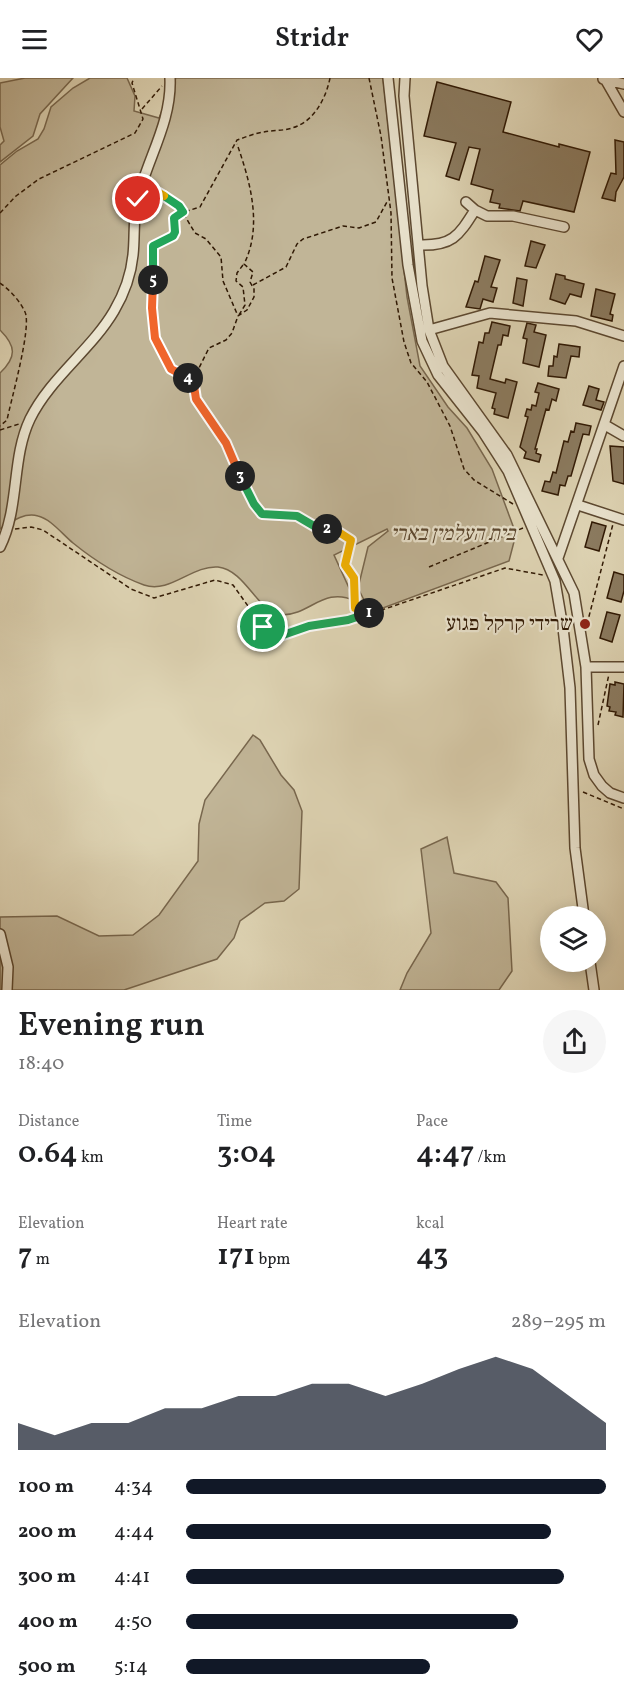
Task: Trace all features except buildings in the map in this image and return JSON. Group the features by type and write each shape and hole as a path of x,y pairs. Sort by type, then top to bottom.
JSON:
{"street":[{"path":"388,78 408,265 422,341 438,375 497,453 532,524 555,581 570,688 571,786 575,848 583,906"},
{"path":"405,78 404,96 422,286 429,330 443,366 507,454 574,593 586,667 589,759 594,775 610,793 624,798"},
{"path":"0,548 8,531 15,499 21,450 29,422 39,402 104,324 120,300 131,268 136,209 167,115 170,79"},
{"path":"603,79 624,84"},
{"path":"603,79 621,102 624,112"},
{"path":"466,202 487,216 513,216 564,227"},
{"path":"419,244 434,245 451,241 475,210"},
{"path":"429,330 490,313 576,321 624,336"},
{"path":"558,558 624,366"},
{"path":"605,425 624,436"},
{"path":"578,505 620,518"},
{"path":"586,667 624,667"},
{"path":"0,934 8,967 7,990"},
{"path":"591,972 594,990"}],"path":[{"path":"0,213 16,196 39,179 135,133 143,119 132,83 134,78"},
{"path":"330,78 318,107 299,126 264,131 236,142 200,207 183,212 174,218 173,236 153,246 153,331 171,369 189,378 194,386 196,399 226,443 254,504 262,514 297,516 314,526 337,531 351,540 345,565 354,578 355,608 370,614"},
{"path":"141,110 170,79"},
{"path":"189,378 195,376 209,348 226,340 232,333 245,305 243,287 236,281 237,273 250,251 253,201 249,190 249,178 236,142"},
{"path":"143,183 179,206 195,233 206,239 221,257 223,281 238,316"},
{"path":"252,285 286,267 297,244 303,239 343,226 359,228 376,222 389,199"},
{"path":"238,316 247,310 254,297 250,282 253,272 244,264"},
{"path":"0,283 9,290 26,314 24,342 7,420 0,426"},
{"path":"0,429 29,422"},
{"path":"582,645 620,518"},
{"path":"429,567 532,524"},
{"path":"8,531 22,527 43,530 131,589 154,598 215,580 233,585 263,627 283,635 309,626 370,614 505,568 541,574 555,581"},
{"path":"588,726 598,725 611,666"},
{"path":"571,786 624,809"}],"green space":[{"path":"25,78 73,78 40,114 33,136 0,162 0,145 4,141 0,127 0,83"},
{"name":"בית העלמין בארי","path":"90,78 127,78 135,96 134,111 159,118 176,78 383,78 407,297 420,366 448,407 467,428 492,469 516,534 509,561 375,611 368,608 358,588 368,547 388,531 387,529 334,555 355,601 344,597 334,597 301,611 282,615 266,608 237,576 228,570 218,567 199,570 172,583 154,587 125,577 107,567 43,518 28,515 0,529 0,373 12,357 12,346 0,330 0,165 17,151 38,139 51,107 73,88"},
{"path":"253,735 260,740 281,775 294,790 302,811 299,889 284,901 265,903 240,921 234,938 217,959 124,990 0,990 0,917 57,916 99,936 133,935 159,915 198,861 199,824 205,800"},
{"path":"447,837 454,873 496,882 508,898 512,971 499,990 400,990 407,973 431,933 421,849"}],"place":[{"name":"שרידי קרקל פגוע","path":"585,624"}],"route":[{"path":"138,199 143,183 179,206 183,212 174,218 173,236 153,246 153,331 171,369 189,378 194,386 196,399 226,443 235,468 254,504 262,514 297,516 314,526 337,531 351,540 345,565 354,578 355,608 370,614 309,626 283,635 263,627"}]}
